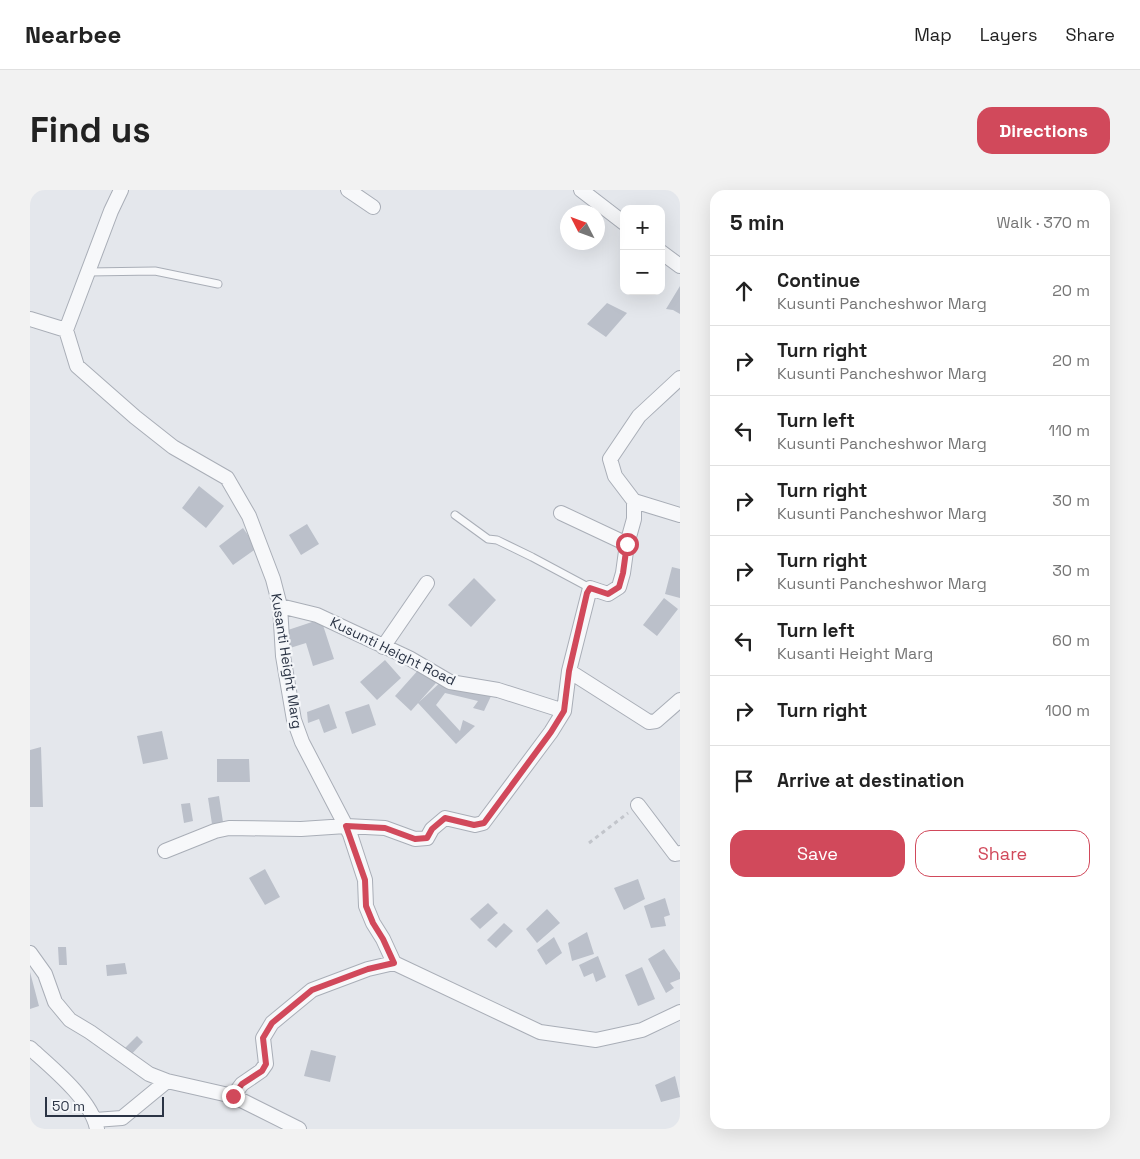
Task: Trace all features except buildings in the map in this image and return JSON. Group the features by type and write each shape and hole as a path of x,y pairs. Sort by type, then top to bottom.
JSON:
{"street":[{"path":"30,319 66,330 111,211 121,190"},
{"path":"348,190 373,207"},
{"path":"581,190 620,220"},
{"path":"665,255 680,266"},
{"name":"Kusanti Height Marg","path":"66,330 77,366 135,417 173,447 227,478 249,516 273,579 280,606 283,656 294,720 302,742 346,826 365,880 366,906 394,963"},
{"path":"680,378 639,416 610,459 615,476 634,501 680,515"},
{"path":"165,851 215,830 229,828 300,829 346,826 385,828 415,839 427,838 432,829 445,818 474,825 484,823 551,732 564,711 569,671 590,588 608,594 619,587 634,519 634,501"},
{"path":"562,513 627,544"},
{"path":"383,647 426,583"},
{"name":"Kusunti Height Road","path":"280,606 317,614 408,658 450,682 498,690 564,711"},
{"path":"569,671 648,722 656,721 680,700"},
{"path":"638,805 675,854 680,853"},
{"path":"30,953 45,974 55,1002 70,1020 149,1074 166,1081 233,1096 299,1129"},
{"path":"233,1096 242,1084 262,1071 266,1064 263,1038 272,1023 305,995 312,990 359,972 394,963 540,1032 596,1040 642,1030 680,1012"},
{"path":"30,1048 69,1083 96,1125 122,1118 166,1081"}],"lane":[{"path":"88,272 155,271 218,284"},
{"path":"455,515 488,539 497,540 590,588"}],"path":[{"path":"589,844 638,805"}],"route":[{"path":"233,1096 242,1084 262,1071 266,1064 263,1038 272,1023 312,990 368,969 394,963 366,906 365,880 346,826 385,828 415,839 427,838 432,829 445,818 452,818 474,825 484,823 551,732 564,711 569,671 587,593 590,588 608,594 619,587 627,544"}]}
